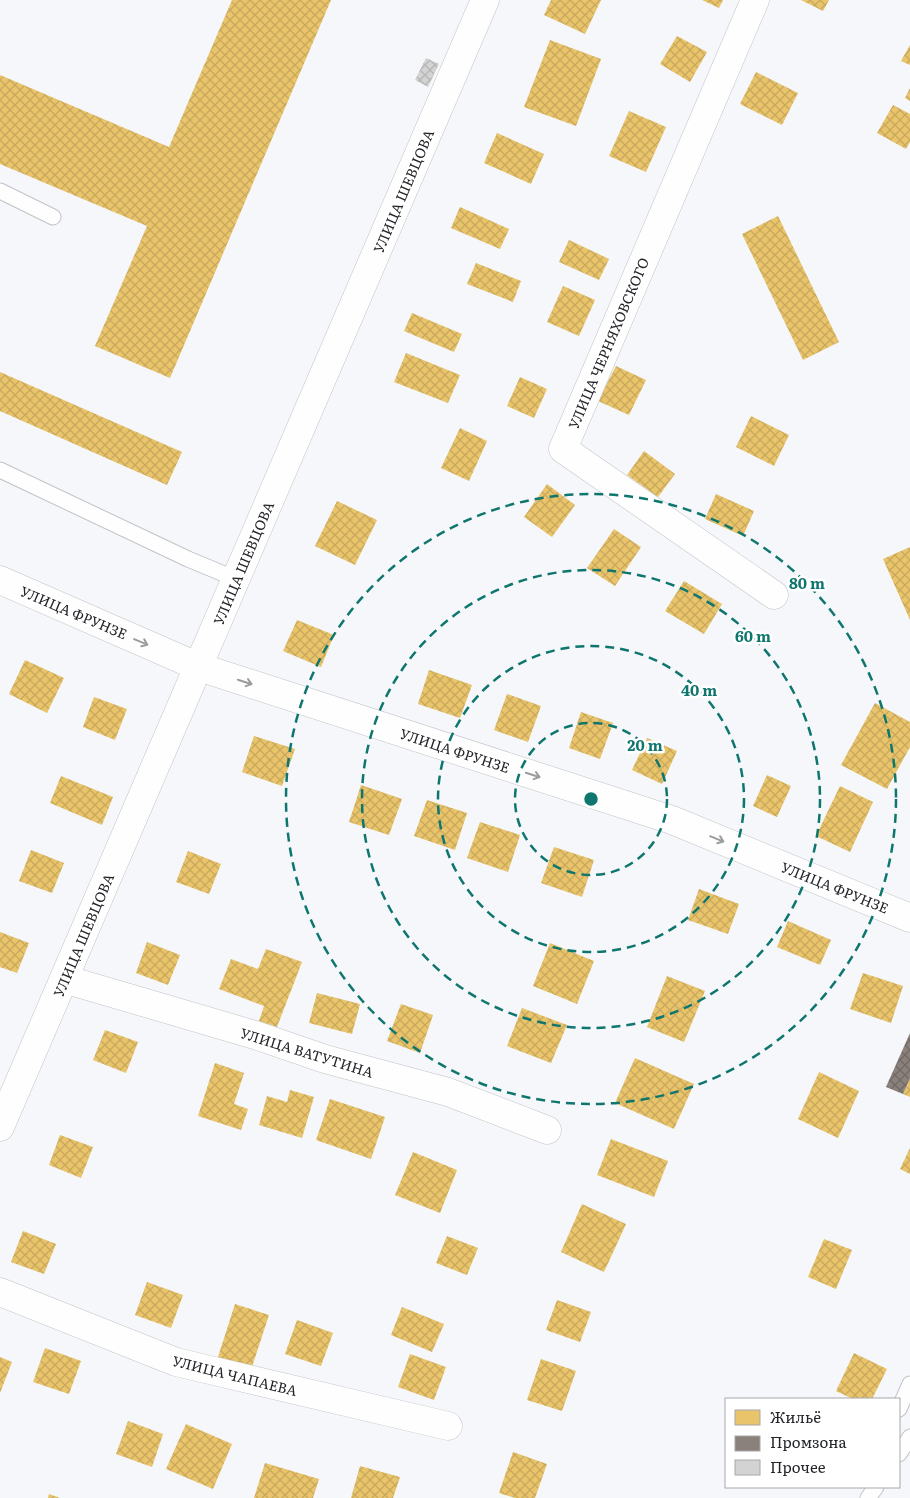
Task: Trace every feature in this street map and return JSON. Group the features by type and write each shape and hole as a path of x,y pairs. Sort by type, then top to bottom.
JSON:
{"street":[{"name":"УЛИЦА ШЕВЦОВА","path":"0,1126 486,0"},
{"name":"УЛИЦА ЧЕРНЯХОВСКОГО","path":"755,0 562,448 774,595"},
{"name":"УЛИЦА ФРУНЗЕ","path":"0,580 199,666 672,820 910,918"},
{"name":"УЛИЦА ВАТУТИНА","path":"64,979 236,1029 325,1059 448,1092 547,1130"},
{"name":"УЛИЦА ЧАПАЕВА","path":"0,1292 176,1362 448,1426"}],"lane":[{"path":"0,191 53,217"},
{"path":"0,470 188,559 236,579"},
{"path":"900,1407 910,1384"},
{"path":"900,1452 910,1437"}],"building: Жильё":[{"path":"232,0 331,0 170,378 95,346 147,226 0,164 0,75 169,147"},
{"path":"551,0 601,0 585,34 544,15"},
{"path":"702,0 723,0 719,8"},
{"path":"801,0 829,0 823,11"},
{"path":"677,36 707,52 690,82 660,64"},
{"path":"550,40 601,59 576,126 524,107"},
{"path":"910,45 910,65 901,61"},
{"path":"756,72 798,93 782,125 740,104"},
{"path":"910,88 910,101 905,98"},
{"path":"893,105 910,114 910,142 906,149 877,133"},
{"path":"629,111 666,127 646,172 609,156"},
{"path":"497,133 544,154 531,184 484,163"},
{"path":"460,207 509,229 500,249 451,228"},
{"path":"778,216 839,342 803,360 742,234"},
{"path":"569,240 609,259 599,280 559,262"},
{"path":"476,263 521,281 513,302 467,284"},
{"path":"563,286 595,300 579,336 547,322"},
{"path":"412,313 462,334 454,352 404,331"},
{"path":"406,353 460,375 448,403 394,382"},
{"path":"616,366 646,380 629,415 598,401"},
{"path":"0,372 182,452 167,485 0,411"},
{"path":"520,377 547,389 534,418 507,406"},
{"path":"751,416 789,435 774,466 736,447"},
{"path":"460,428 487,441 469,481 441,468"},
{"path":"644,451 675,474 658,497 627,475"},
{"path":"547,484 575,505 552,537 524,517"},
{"path":"716,494 754,511 743,536 705,519"},
{"path":"337,501 377,520 355,565 315,546"},
{"path":"614,529 641,547 615,586 587,568"},
{"path":"910,547 910,620 883,559"},
{"path":"684,581 722,604 704,634 665,611"},
{"path":"297,620 334,635 321,667 283,651"},
{"path":"25,660 64,678 47,713 9,694"},
{"path":"429,670 472,685 460,718 418,704"},
{"path":"507,694 541,706 528,742 494,730"},
{"path":"94,697 127,709 115,740 83,727"},
{"path":"875,703 910,722 910,747 887,789 841,765"},
{"path":"581,712 613,723 600,759 569,748"},
{"path":"254,736 295,749 282,786 242,772"},
{"path":"647,738 677,751 662,784 632,770"},
{"path":"767,775 791,786 777,817 753,806"},
{"path":"61,776 113,797 102,825 50,803"},
{"path":"361,785 402,799 389,835 349,822"},
{"path":"840,786 873,802 850,852 816,836"},
{"path":"427,800 467,813 455,850 414,836"},
{"path":"480,822 520,835 508,872 467,858"},
{"path":"554,847 594,860 582,897 541,883"},
{"path":"31,850 64,863 52,893 19,881"},
{"path":"188,851 221,864 209,894 176,882"},
{"path":"699,889 739,904 728,934 688,920"},
{"path":"788,921 831,940 820,965 777,947"},
{"path":"0,932 29,943 17,973 0,967"},
{"path":"147,942 180,955 168,985 136,973"},
{"path":"550,943 594,961 577,1004 533,986"},
{"path":"266,949 302,962 277,1027 259,1021 264,1006 219,989 231,959 258,969"},
{"path":"863,973 903,986 891,1023 850,1009"},
{"path":"667,976 705,991 684,1042 647,1027"},
{"path":"317,993 360,1004 352,1034 309,1023"},
{"path":"401,1004 433,1015 420,1053 387,1041"},
{"path":"522,1008 567,1025 551,1063 507,1046"},
{"path":"105,1030 138,1042 126,1073 93,1060"},
{"path":"635,1058 694,1084 674,1129 615,1103"},
{"path":"215,1063 244,1073 234,1104 248,1109 241,1130 198,1116"},
{"path":"819,1072 859,1091 838,1138 798,1119"},
{"path":"910,1078 910,1097 903,1094"},
{"path":"290,1090 314,1097 302,1138 259,1125 267,1096 287,1102"},
{"path":"330,1099 385,1117 371,1159 316,1140"},
{"path":"60,1135 93,1147 81,1178 49,1165"},
{"path":"611,1139 668,1161 654,1197 597,1175"},
{"path":"910,1148 910,1174 900,1169"},
{"path":"413,1152 457,1170 440,1213 395,1195"},
{"path":"582,1204 626,1224 604,1272 561,1252"},
{"path":"23,1231 56,1244 44,1274 11,1262"},
{"path":"447,1236 478,1248 467,1275 436,1263"},
{"path":"824,1239 852,1250 836,1289 808,1277"},
{"path":"147,1282 183,1295 171,1328 135,1315"},
{"path":"557,1300 591,1312 580,1342 546,1330"},
{"path":"235,1304 269,1315 250,1373 216,1363"},
{"path":"402,1307 444,1324 432,1352 391,1335"},
{"path":"297,1320 333,1333 321,1366 285,1354"},
{"path":"45,1348 81,1361 69,1394 33,1382"},
{"path":"854,1353 887,1369 872,1398 851,1398 836,1391"},
{"path":"410,1354 446,1367 434,1400 398,1387"},
{"path":"0,1357 12,1362 0,1393"},
{"path":"541,1359 576,1371 562,1411 527,1400"},
{"path":"128,1421 163,1434 152,1467 116,1454"},
{"path":"186,1424 232,1444 213,1489 166,1469"},
{"path":"513,1452 547,1464 535,1498 515,1498 499,1493"},
{"path":"265,1463 319,1479 313,1498 254,1498"},
{"path":"360,1466 400,1477 393,1498 351,1498"},
{"path":"49,1494 60,1498 48,1498"}],"building: Промзона":[{"path":"910,1033 910,1078 903,1094 886,1087"}],"building: Прочее":[{"path":"426,58 439,64 428,87 415,80"}]}
